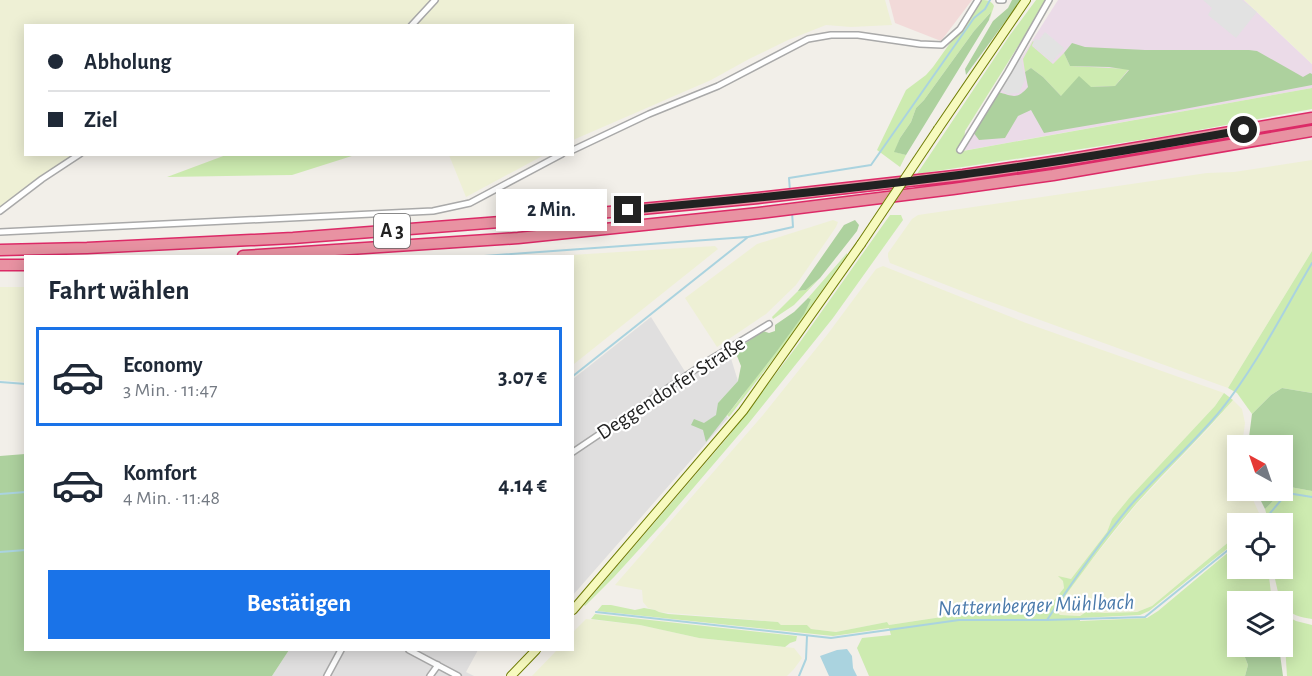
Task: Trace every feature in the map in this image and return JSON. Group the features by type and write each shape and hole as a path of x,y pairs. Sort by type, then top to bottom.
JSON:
{"highway":[{"name":"A 3","path":"0,250 293,238 514,221 783,195 960,175 1065,160 1312,118"},
{"name":"A 3","path":"258,255 518,238 785,210 1053,175 1312,131"},
{"path":"0,265 24,265"}],"main road":[{"path":"574,609 743,411 861,244 1026,0"},
{"path":"512,676 535,651"}],"street":[{"path":"413,24 435,0"},
{"path":"574,150 649,114 718,86 808,39 831,35 858,35 942,45 960,29 978,0"},
{"path":"960,150 1049,0"},
{"path":"0,211 77,156"},
{"path":"0,232 433,211 470,203 558,156"},
{"name":"Deggendorfer Straße","path":"574,451 708,361 769,324"},
{"path":"327,676 340,651"},
{"path":"412,651 458,676"},
{"path":"429,676 438,665"}],"shaded area":[{"path":"889,0 972,0 941,41 895,23"},
{"path":"1058,0 1244,0 1312,64 1312,88 962,151"},
{"path":"1203,0 1242,0 1257,12 1236,38 1208,15 1212,8"},
{"path":"1045,32 1064,48 1052,62 1032,45 1035,39 1039,40"},
{"path":"1029,37 1032,38 1021,57 1025,80 1019,93 1007,94 999,87"},
{"path":"651,317 689,378 729,352 738,381 718,403 728,418 574,594 574,378"},
{"path":"288,651 477,651 466,672 474,676 272,676"}],"green space":[{"path":"0,0 430,0 409,24 24,24 24,156 72,156 0,207"},
{"path":"437,0 885,0 892,25 851,27 826,25 788,40 711,80 574,140 574,24 416,24"},
{"path":"982,0 989,1 994,6 990,18 990,13 916,108 895,152 906,155 900,167 877,150 906,90 933,67"},
{"path":"1012,0 1021,0 966,75 965,69 993,21 1008,8"},
{"path":"1036,0 1047,0 965,131 963,151 1312,88 1312,109 1166,136 917,174"},
{"path":"1244,0 1312,0 1312,64 1257,12"},
{"path":"991,12 989,20 906,155 894,152 916,108"},
{"path":"1033,41 1032,46 1053,64 1064,53 1070,66 1129,69 1115,86 1091,87 1061,96 1031,68 1025,72 1023,59"},
{"path":"1072,43 1085,47 1145,50 1257,51 1303,77 1312,74 1312,85 1044,133 1031,110 1018,116 1005,138 979,140 973,132 998,92 1014,96 1021,94 1028,87 1025,72 1031,68 1061,96 1079,76 1091,87 1115,86 1129,70 1070,66 1064,53"},
{"path":"223,156 352,156 292,175 167,177"},
{"path":"449,156 542,156 466,197"},
{"path":"1312,160 1312,251 1228,388 977,297 890,263 888,257 888,253 912,219 918,215"},
{"path":"890,215 901,215 903,220 833,318 748,424 665,521 585,606 727,438 800,342"},
{"path":"833,220 838,222 836,227 796,285 766,314 717,347 685,298 757,244"},
{"path":"855,220 859,225 857,231 820,278 806,290 798,291 844,225"},
{"path":"715,246 718,249 574,364 574,255 571,255"},
{"path":"1312,251 1312,393 1282,388 1271,395 1252,414 1237,393 1228,388"},
{"path":"847,253 778,353 729,417 727,415 811,299 808,298"},
{"path":"883,266 1026,323 1224,393 1215,406 1130,497 1071,579 1059,577 1063,581 1064,588 1041,612 955,615 889,625 887,622 836,632 811,629 807,625 781,625 778,622 659,612 648,608 643,602 642,590 615,585 763,415 876,269"},
{"path":"820,278 794,305 773,319 772,317 798,291 806,290"},
{"path":"0,287 24,287 24,382 0,380"},
{"path":"808,298 811,299 804,314 706,442 703,430 691,425 694,419 704,423 716,415 718,403 738,381 741,366 735,351 763,331 769,333 775,331 775,325 794,312"},
{"path":"1282,388 1312,393 1312,491 1293,488 1293,435 1249,435 1252,414 1271,395"},
{"path":"1224,393 1233,400 1136,504 1055,610 1060,615 1080,616 1086,612 1137,612 1152,606 1227,543 1227,549 1149,611 1140,615 1080,618 1080,621 1147,618 1227,553 1227,579 1269,579 1271,591 1227,591 1227,657 1245,657 1248,665 1245,676 869,676 857,648 862,638 891,635 889,628 833,636 597,611 602,605 611,605 635,610 644,608 668,614 778,622 781,625 807,625 811,629 836,632 887,622 889,625 955,615 1041,612 1064,588 1063,581 1058,576 1071,579 1130,497 1215,406"},
{"path":"1233,400 1242,409 1245,423 1243,435 1227,435 1227,501 1254,501 1259,513 1227,513 1227,543 1152,606 1137,612 1086,612 1080,616 1060,615 1055,610 1082,572 1136,505"},
{"path":"24,454 24,651 288,651 272,676 0,676 0,456"},
{"path":"1293,488 1312,491 1312,619 1293,614 1293,591 1278,591 1275,579 1293,579 1293,513 1266,513 1265,509 1273,501 1293,501"},
{"path":"1261,501 1273,501 1265,509"},
{"path":"595,614 797,636 796,641 785,647 699,638 640,625 591,619"},
{"path":"586,619 640,625 699,638 794,648 802,658 787,676 532,676 556,651 574,651 574,631"},
{"path":"1293,619 1312,625 1312,676 1287,676 1286,657 1293,657"},
{"path":"1245,657 1280,657 1283,676 1245,676 1248,665"}],"water":[{"path":"847,649 852,656 853,668 857,676 829,676 820,656"}],"waterway":[{"path":"790,191 789,178 871,165 974,18 985,9 990,0"},
{"path":"574,375 748,237 793,227 792,212"},
{"path":"498,255 747,237"},
{"path":"1047,620 1087,562 1130,506 1188,447 1234,393 1258,357 1312,263"},
{"path":"0,382 24,384"},
{"path":"0,494 24,492"},
{"name":"Natternberger Mühlbach","path":"1270,513 1287,493 1312,497"},
{"name":"Natternberger Mühlbach","path":"0,552 24,550"},
{"name":"Natternberger Mühlbach","path":"596,612 831,638 959,620 1145,617 1227,551"},
{"path":"799,676 806,659 807,636"}],"route":[{"path":"628,210 960,175 1244,130"}]}
